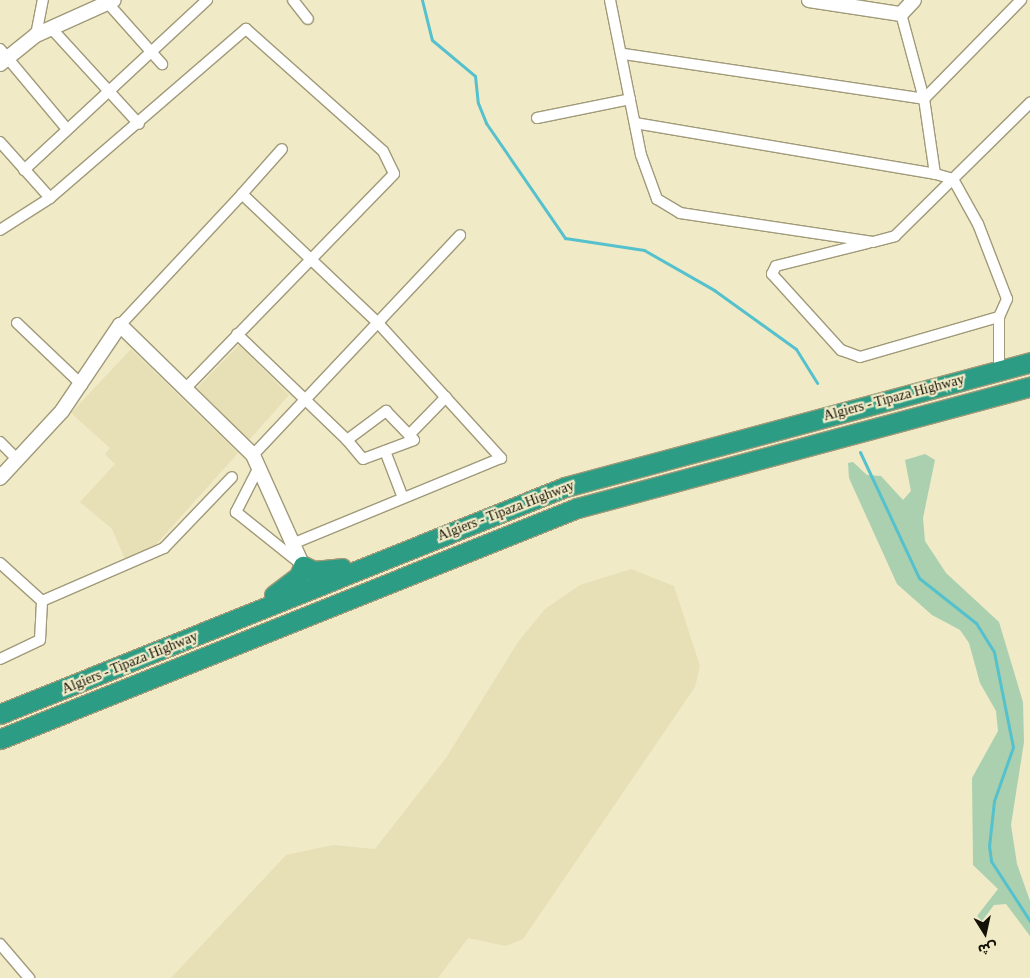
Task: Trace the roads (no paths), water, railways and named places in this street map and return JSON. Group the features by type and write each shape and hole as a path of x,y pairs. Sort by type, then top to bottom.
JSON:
{"highway":[{"name":"Algiers - Tipaza Highway","path":"0,714 565,487 1030,362"},
{"name":"Algiers - Tipaza Highway","path":"0,739 578,508 1030,387"},
{"path":"243,616 292,583 303,566 324,571 371,564"}],"street":[{"path":"36,35 43,0"},
{"path":"24,170 208,0"},
{"path":"293,0 308,19"},
{"path":"610,0 624,54 635,123 657,199 680,213 873,242"},
{"path":"809,0 901,14"},
{"path":"901,14 914,0"},
{"path":"924,100 1021,0"},
{"path":"68,129 2,57 36,35 109,1 162,64"},
{"path":"901,14 924,100 935,174"},
{"path":"51,28 107,92 139,124"},
{"path":"0,230 50,198 139,124 246,29 383,151 394,174 308,259 185,389"},
{"path":"624,54 924,100"},
{"path":"537,118 630,99"},
{"path":"999,317 860,356 841,350 772,274 776,266 895,236 1030,103"},
{"path":"635,123 935,174 953,179 978,224 1007,299 999,317 999,370"},
{"path":"0,142 50,198"},
{"path":"0,478 18,460 82,385 120,325 242,194 282,148"},
{"path":"242,194 308,259 378,323 501,458 295,543"},
{"path":"303,566 236,512 256,461 305,400 460,235"},
{"path":"820,255 835,236"},
{"path":"17,323 82,385"},
{"path":"120,325 256,461 295,543 303,566"},
{"path":"237,334 347,440 363,459 414,440 386,411 347,440"},
{"path":"409,435 446,397"},
{"path":"0,442 18,460"},
{"path":"385,451 403,498"},
{"path":"42,601 164,548 232,477"},
{"path":"0,564 42,601"},
{"path":"0,659 40,640 42,601"},
{"path":"0,944 29,978"}],"waterway":[{"path":"422,0 432,40 475,76 478,103 486,123 565,238 644,250 714,290 796,349 817,383"},
{"path":"860,452 919,578 976,623 994,652 1013,747 994,801 989,846 991,861 1030,921"}]}
